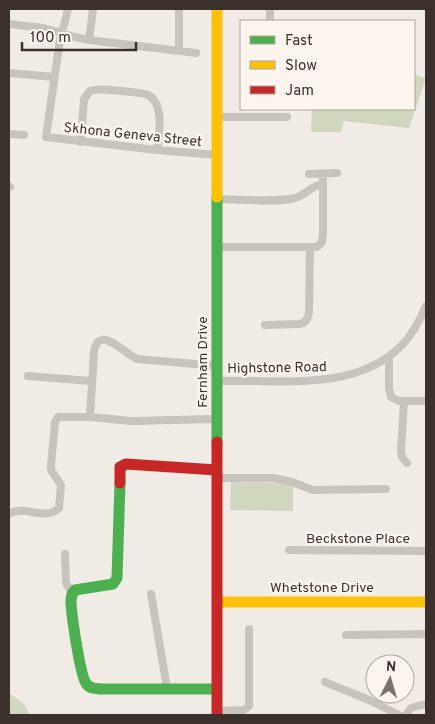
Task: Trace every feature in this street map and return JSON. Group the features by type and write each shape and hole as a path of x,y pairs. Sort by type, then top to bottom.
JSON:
{"street":[{"path":"9,74 54,77 61,32 68,9"},
{"path":"89,40 93,9"},
{"path":"179,9 179,51"},
{"name":"Fernham Drive","path":"217,9 217,713"},
{"path":"9,24 43,28 89,40 196,53"},
{"name":"Skhona Geneva Street","path":"54,77 46,137 217,156"},
{"path":"81,142 84,99 90,91 105,89 145,94 154,99 158,109 158,150"},
{"path":"217,116 288,117"},
{"path":"9,134 24,135"},
{"path":"309,174 337,173"},
{"path":"217,247 317,247 322,242 323,174"},
{"path":"217,199 272,200 296,198 315,186 323,184"},
{"path":"264,325 299,324 304,323 306,320 309,312 310,248"},
{"name":"Highstone Road","path":"217,381 330,379 368,369 389,357 403,345 426,306"},
{"path":"90,417 91,381 95,346 100,341 113,341 128,355 138,359 217,366"},
{"path":"389,357 390,394 395,400 404,402 426,401"},
{"path":"28,376 91,381"},
{"path":"404,402 401,451 402,457 407,463"},
{"path":"9,514 15,510 50,514 59,508 61,484 54,476 51,465 54,422 61,416 131,421 217,419"},
{"path":"72,593 80,588 113,584 117,578 120,467 126,464 274,478 313,490 386,490"},
{"name":"Beckstone Place","path":"289,550 426,551"},
{"path":"65,554 66,583 72,593 71,603 82,672 88,686 100,689 216,689"},
{"path":"151,594 167,688"},
{"name":"Whetstone Drive","path":"217,602 426,602"},
{"path":"217,713 244,710 249,706 249,629"},
{"path":"346,635 426,634"},
{"path":"324,682 369,700 399,715"},
{"path":"406,715 412,708 426,704"}],"green space":[{"path":"415,75 426,78 409,128 344,121 341,132 311,132 312,110 415,110"},
{"path":"231,482 293,483 293,511 230,510"},
{"path":"9,693 25,705 30,715 9,715"}],"traffic: fast":[{"path":"217,197 217,442"},
{"path":"120,483 117,578 113,584 75,590 71,598 76,643 86,683 90,687 100,689 216,689"}],"traffic: slow":[{"path":"217,9 217,197"},
{"path":"217,602 426,602"}],"traffic: jam":[{"path":"217,442 217,715"},
{"path":"120,483 120,467 126,464 217,470"}]}
